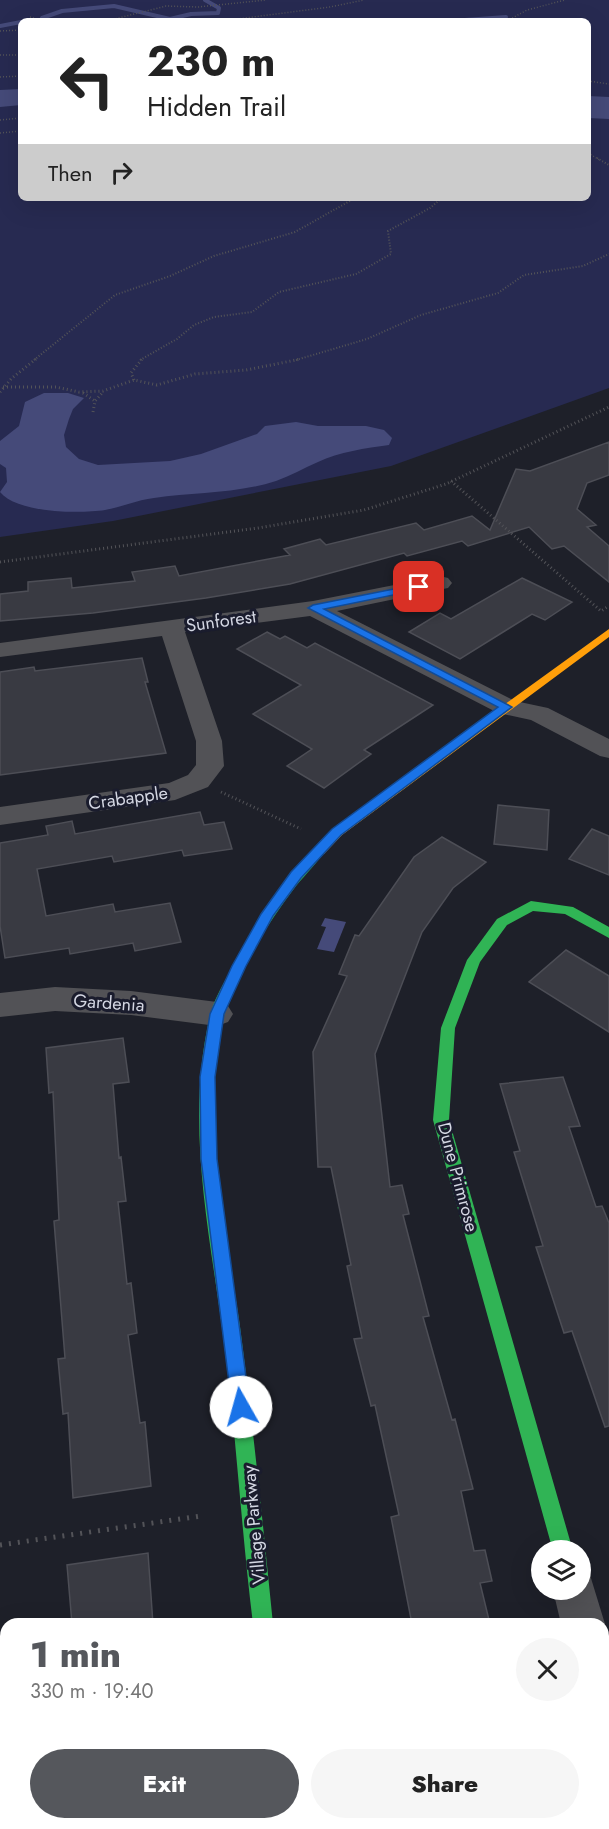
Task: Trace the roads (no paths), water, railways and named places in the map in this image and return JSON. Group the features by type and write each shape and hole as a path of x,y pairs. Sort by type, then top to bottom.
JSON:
{"street":[{"name":"Sunforest","path":"0,650 313,608 440,583"},
{"path":"313,608 507,707 539,714 609,750"},
{"name":"Crabapple","path":"0,816 175,792 198,781 210,766 208,741 171,627"},
{"name":"Village Parkway","path":"262,1618 247,1452 209,1159 207,1077 217,1014 239,966 268,914 296,875 337,832 609,633"},
{"path":"507,707 524,726 609,770"},
{"name":"Dune Primrose","path":"560,1540 441,1119 448,1028 474,960 502,922 531,906 568,910 609,933"},
{"name":"Gardenia","path":"0,1005 55,999 131,1003 217,1014"},
{"path":"578,1600 582,1618"}],"waterway":[{"path":"174,18 191,14 218,13 219,8 205,0"},
{"path":"42,18 62,11 114,6 166,18"},
{"path":"492,18 506,17"},
{"path":"0,26 18,23"}]}
